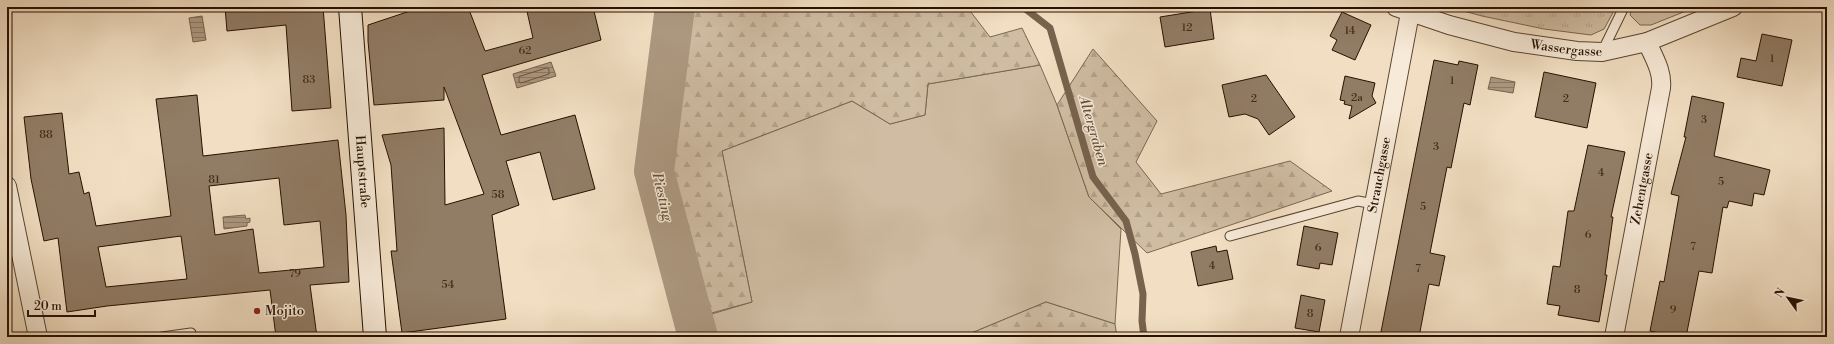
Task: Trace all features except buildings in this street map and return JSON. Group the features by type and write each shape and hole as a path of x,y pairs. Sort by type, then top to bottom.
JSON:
{"main road":[{"name":"Hauptstraße","path":"350,7 374,337"}],"street":[{"name":"Wassergasse","path":"1403,10 1449,25 1514,42 1577,51 1602,52 1647,42 1734,7"},
{"name":"Strauchgasse","path":"1349,337 1374,204 1403,10"},
{"name":"Zehentgasse","path":"1614,337 1661,88 1662,78 1647,42"},
{"path":"7,189 38,337"}],"lane":[{"path":"1602,52 1624,7"},
{"path":"1230,236 1358,201 1374,204"},
{"path":"162,337 191,333"}],"green space":[{"path":"685,7 967,7 990,37 1022,28 1040,65 928,84 925,115 890,124 852,101 722,151 752,302 697,317 666,172"},
{"path":"1449,7 1616,7 1604,29 1591,35 1544,29 1482,16"},
{"path":"1632,7 1696,7 1651,25 1640,25 1630,15"},
{"path":"1093,49 1157,121 1136,162 1161,194 1290,161 1332,191 1147,253 1089,197 1057,105"},
{"path":"1040,65 1057,105 1089,197 1121,229 1115,324 1046,302 962,337 710,337 705,316 752,302 722,151 852,101 890,124 925,115 928,84"},
{"path":"1046,302 1115,324 1117,337 962,337"}],"water":[{"path":"202,16 206,40 193,42 189,18"},
{"path":"551,62 556,76 517,88 513,74"},
{"path":"1491,77 1515,82 1513,93 1488,89"},
{"path":"245,215 246,219 250,218 250,222 247,223 247,226 224,229 223,217"}],"waterway":[{"name":"Piesting","path":"675,7 654,171 698,337"},
{"name":"Altergraben","path":"1023,7 1050,28 1093,177 1126,221 1135,254 1143,294 1142,321 1144,337"}],"place":[{"name":"Mojito","path":"257,311"}]}
